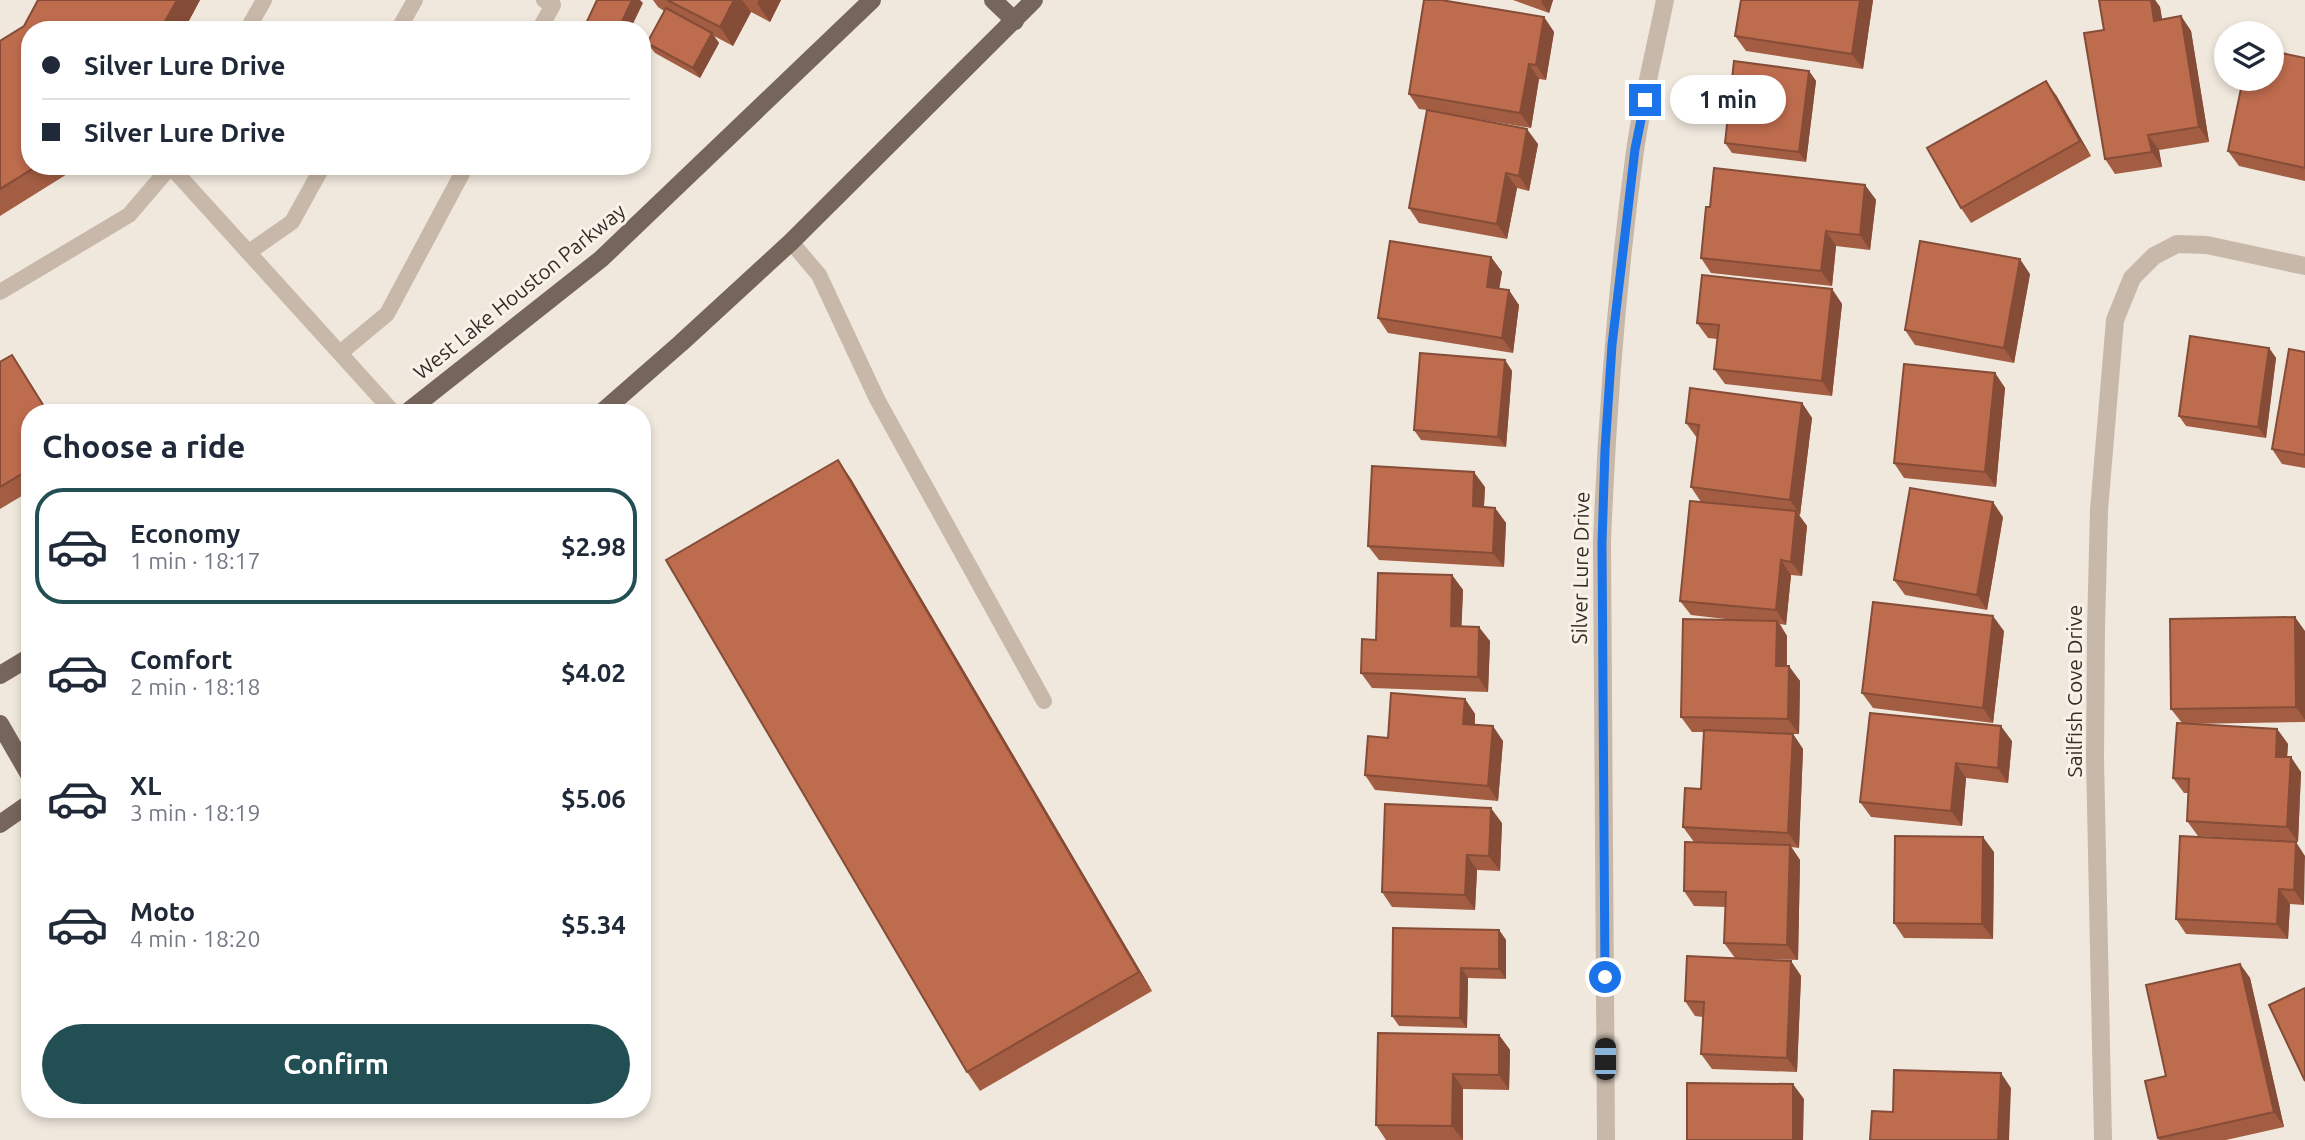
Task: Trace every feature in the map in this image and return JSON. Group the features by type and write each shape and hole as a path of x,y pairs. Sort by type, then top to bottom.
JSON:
{"main road":[{"name":"West Lake Houston Parkway","path":"417,404 601,259 872,0"},
{"path":"993,0 1015,21"},
{"path":"611,404 791,242 1034,0"},
{"path":"0,675 21,662"},
{"path":"0,724 21,760"},
{"path":"0,824 21,809"}],"street":[{"name":"Silver Lure Drive","path":"1606,1140 1602,543 1605,450 1612,345 1635,149 1665,0"},
{"name":"Sailfish Cove Drive","path":"2103,1140 2095,758 2099,510 2115,320 2132,278 2154,256 2177,244 2207,245 2305,266"}],"lane":[{"path":"252,21 264,0"},
{"path":"403,21 415,0"},
{"path":"544,0 553,5 544,21"},
{"path":"0,292 129,215 163,175"},
{"path":"179,175 386,404"},
{"path":"249,252 292,222 318,175"},
{"path":"340,353 387,314 461,175"},
{"path":"791,242 819,275 877,399 1044,701"}],"building":[{"path":"38,0 177,0 165,21 27,21"},
{"path":"597,0 632,0 622,21 587,21"},
{"path":"667,0 734,0 720,27"},
{"path":"1424,0 1441,0 1544,17 1536,65 1529,64 1520,113 1409,94"},
{"path":"1741,0 1860,0 1852,54 1735,36"},
{"path":"2099,0 2151,0 2154,21 2181,16 2199,127 2148,135 2152,152 2105,159 2084,33 2104,30"},
{"path":"666,8 712,33 693,68 651,45 651,36"},
{"path":"21,28 23,175 0,189 0,41"},
{"path":"2284,54 2305,58 2305,168 2228,151 2240,91 2284,91"},
{"path":"1734,61 1809,71 1799,152 1725,143"},
{"path":"2046,81 2080,141 1961,208 1927,148"},
{"path":"1427,110 1527,129 1519,176 1506,173 1497,224 1409,208"},
{"path":"1714,168 1865,185 1860,235 1826,231 1821,271 1701,258 1706,207 1710,207"},
{"path":"1390,241 1491,257 1487,287 1509,290 1502,338 1378,318"},
{"path":"1920,241 2020,259 2004,348 1905,330"},
{"path":"1702,275 1832,289 1822,381 1714,369 1719,325 1697,323"},
{"path":"2190,336 2269,348 2258,427 2179,416"},
{"path":"2289,349 2305,352 2305,455 2272,449"},
{"path":"1420,353 1505,360 1498,437 1414,430"},
{"path":"12,355 42,404 21,404 21,474 0,487 0,362"},
{"path":"1904,364 1995,373 1985,472 1894,463"},
{"path":"1690,388 1802,403 1790,500 1691,487 1699,425 1686,423"},
{"path":"838,460 1139,972 967,1072 666,560"},
{"path":"1372,466 1474,472 1473,506 1495,508 1493,553 1368,546"},
{"path":"1910,488 1993,502 1977,595 1894,580"},
{"path":"1690,501 1796,511 1791,562 1781,560 1776,610 1680,601"},
{"path":"1378,573 1452,575 1451,626 1479,627 1478,677 1361,673 1362,639 1376,640"},
{"path":"1873,602 1993,616 1983,708 1862,693"},
{"path":"2295,617 2296,707 2171,709 2170,619"},
{"path":"1683,619 1777,621 1776,666 1789,666 1788,719 1681,717"},
{"path":"1391,693 1465,699 1463,724 1493,726 1488,786 1365,775 1368,736 1388,738"},
{"path":"1870,713 2001,726 1998,768 1956,763 1951,811 1860,802"},
{"path":"2177,723 2277,729 2276,757 2291,757 2287,827 2187,821 2189,779 2173,778"},
{"path":"1704,730 1793,734 1788,833 1683,827 1685,788 1701,789"},
{"path":"1385,804 1491,808 1489,856 1467,855 1465,895 1382,892"},
{"path":"1895,836 1983,837 1982,924 1894,923"},
{"path":"2180,836 2296,842 2294,890 2279,889 2277,924 2176,919"},
{"path":"1685,842 1790,845 1787,945 1724,943 1726,892 1684,891"},
{"path":"1393,928 1499,930 1499,969 1461,968 1460,1018 1392,1016"},
{"path":"1687,956 1791,961 1787,1058 1701,1054 1704,1002 1685,1001"},
{"path":"2240,964 2274,1112 2158,1138 2145,1081 2166,1076 2146,985"},
{"path":"2305,988 2305,1081 2269,1005"},
{"path":"1378,1033 1499,1035 1499,1075 1453,1074 1452,1126 1376,1125"},
{"path":"1894,1070 2001,1073 1998,1140 1870,1140 1872,1111 1893,1112"},
{"path":"1687,1083 1793,1084 1793,1140 1687,1140"}],"route":[{"path":"1605,977 1602,543 1605,450 1612,345 1635,149 1645,100"}]}
